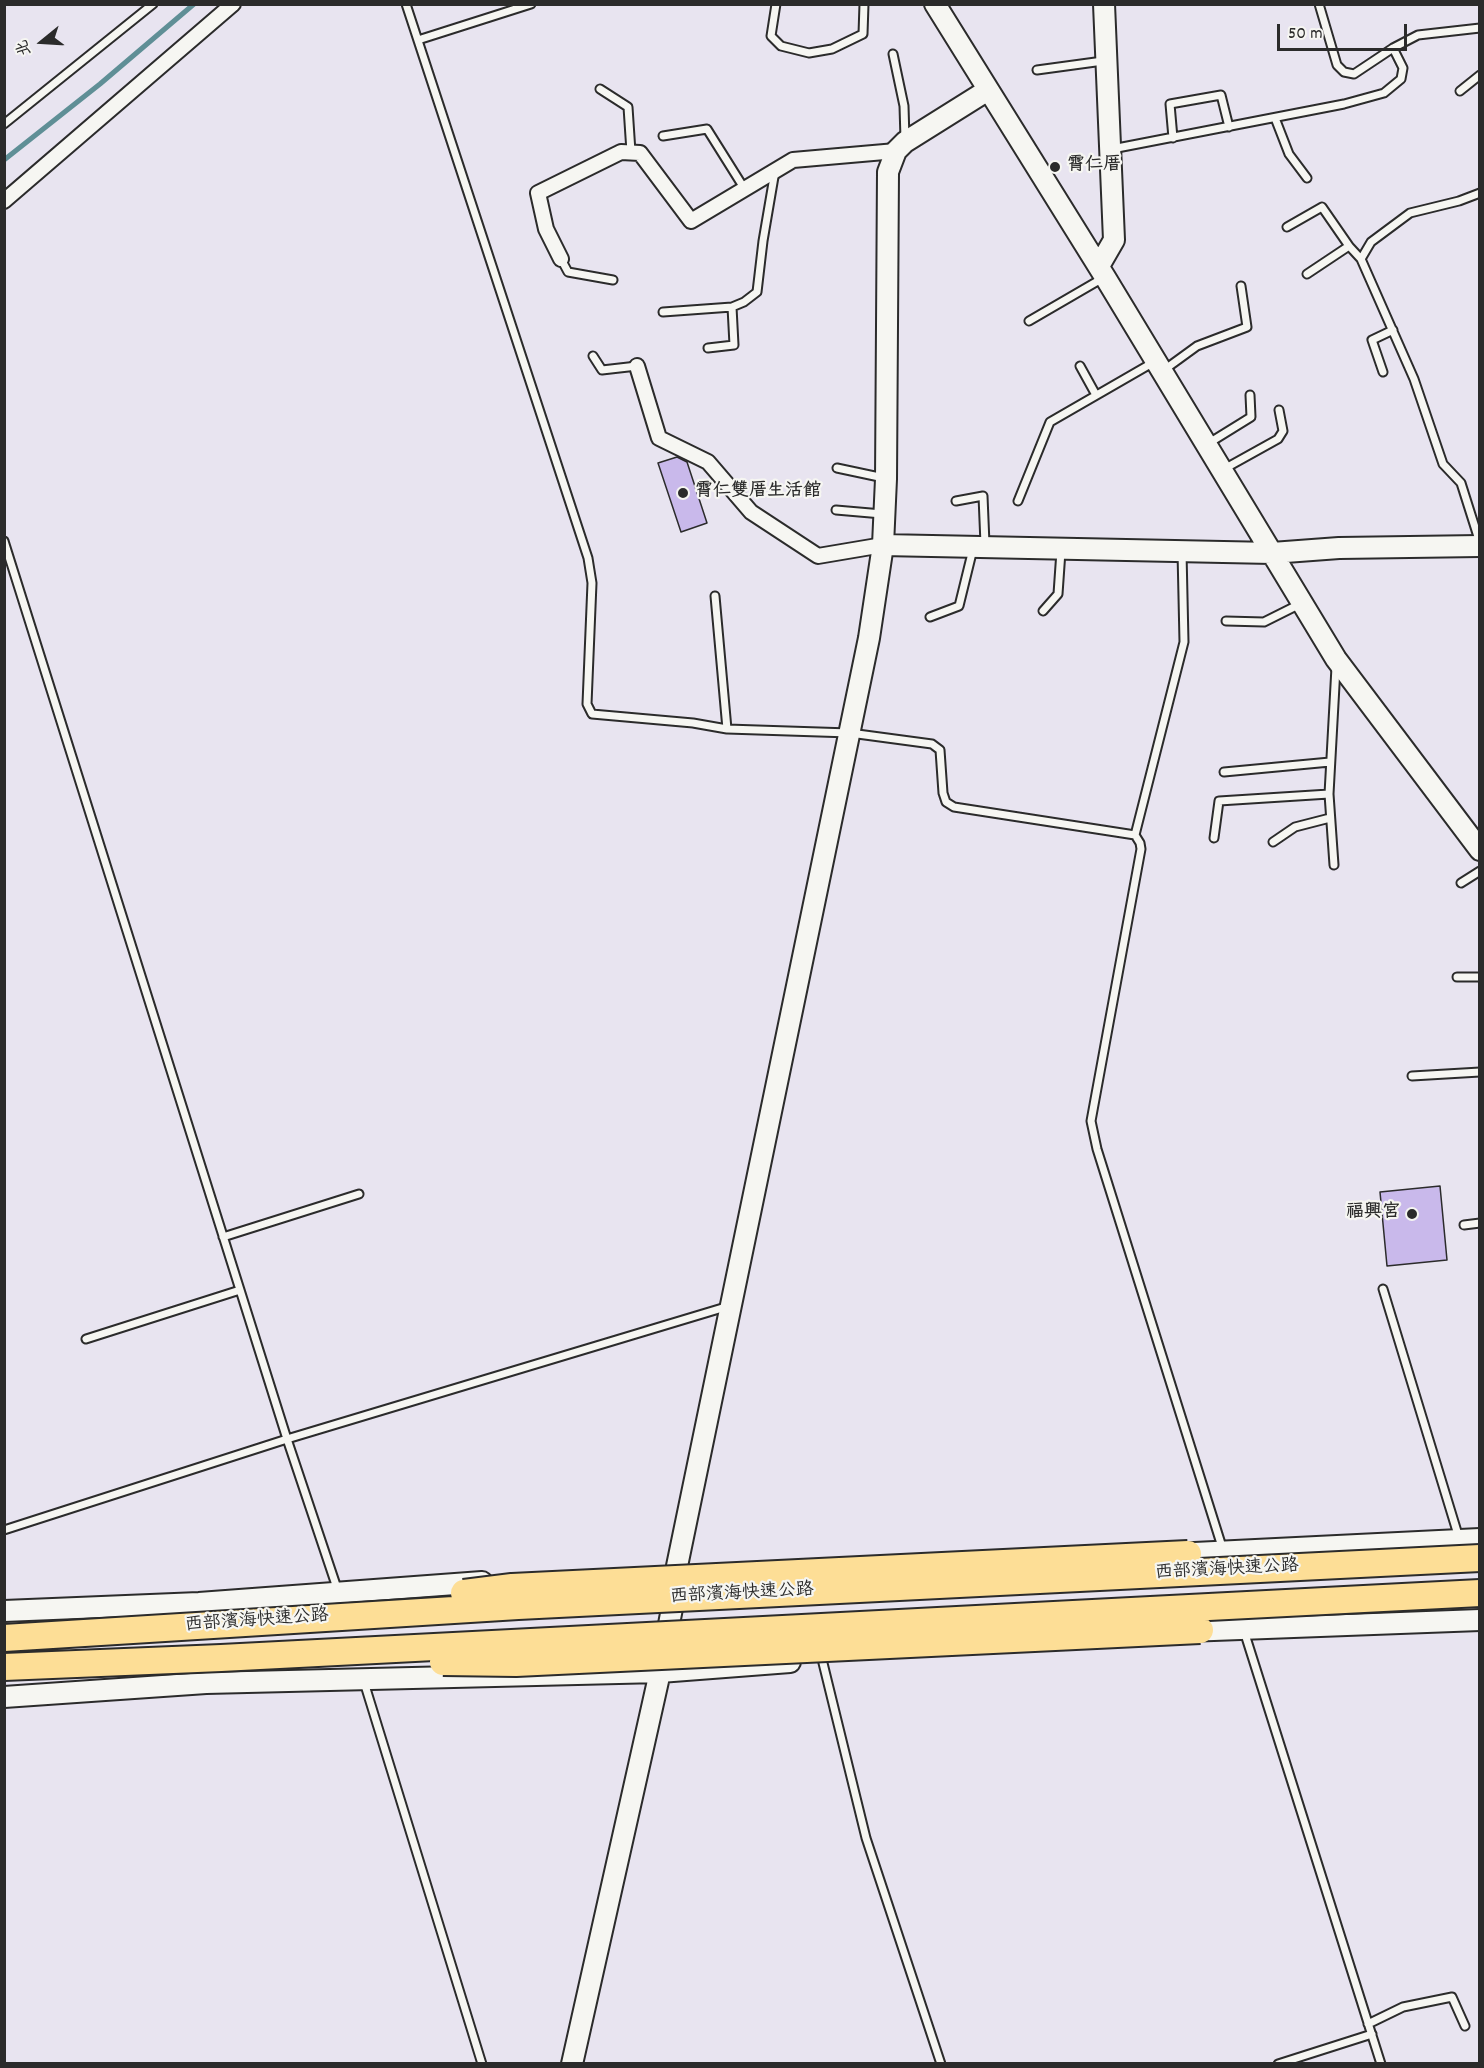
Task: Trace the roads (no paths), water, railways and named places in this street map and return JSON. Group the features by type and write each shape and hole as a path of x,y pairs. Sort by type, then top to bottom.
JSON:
{"highway":[{"path":"212,1625 512,1587 1188,1554"},
{"name":"西部濱海快速公路","path":"4,1638 518,1606 1479,1558"},
{"name":"西部濱海快速公路","path":"4,1667 221,1658 1479,1593"},
{"path":"221,1658 516,1663 1200,1630"}],"main road":[{"path":"935,4 1102,271 1336,659 1479,850"},
{"path":"1102,271 1113,240 1104,4"},
{"path":"572,2064 660,1672 676,1587 677,1566 869,638 883,545 886,479 888,172 900,146 988,90"},
{"path":"883,545 1272,553 1339,548 1479,544"},
{"path":"4,1611 199,1603 339,1594 677,1566 1188,1554 1470,1540"},
{"path":"26,1610 66,1625 676,1587 1479,1549"},
{"path":"61,1692 93,1675 665,1643 1178,1620 1305,1591 1479,1584"},
{"path":"4,1697 206,1683 660,1672 1200,1630 1479,1620"}],"street":[{"path":"4,201 233,4"},
{"path":"561,259 546,229 538,193 621,152 640,153 691,221 793,160 900,146"},
{"path":"637,366 659,438 708,462 751,512 818,556 883,545"}],"lane":[{"path":"4,124 153,4"},
{"path":"406,4 588,558 592,583 587,704 592,714 693,723 727,729 850,733 932,744 940,750 943,793 946,802 954,807 1136,835"},
{"path":"418,40 531,4"},
{"path":"776,4 771,36 781,46 809,53 832,49 863,34 864,4"},
{"path":"1319,4 1337,65 1344,72 1354,74 1393,48 1418,35 1479,28"},
{"path":"1109,150 1344,105 1384,93 1401,79 1403,68 1393,48"},
{"path":"893,54 904,106 900,146"},
{"path":"1037,70 1106,61"},
{"path":"1460,91 1479,75"},
{"path":"600,89 628,107 631,152"},
{"path":"1173,138 1170,104 1221,95 1229,127"},
{"path":"1275,118 1289,154 1307,178"},
{"path":"663,136 707,129 744,188"},
{"path":"663,312 732,307 744,302 757,292 763,241 776,169"},
{"path":"1361,259 1371,242 1410,213 1459,201 1479,193"},
{"path":"1287,227 1322,207 1349,246 1361,259 1414,379 1443,464 1461,483 1479,544"},
{"path":"1307,274 1349,246"},
{"path":"561,259 568,272 613,280"},
{"path":"1029,321 1102,271"},
{"path":"1018,501 1050,422 1096,395 1197,346 1247,327 1241,286"},
{"path":"708,348 734,345 732,307"},
{"path":"1383,372 1372,340 1393,330"},
{"path":"593,356 602,370 637,366"},
{"path":"1080,366 1096,395"},
{"path":"1207,445 1251,417 1250,394"},
{"path":"1222,470 1278,439 1283,431 1279,410"},
{"path":"837,468 886,479"},
{"path":"930,617 959,606 979,547 983,496 956,501"},
{"path":"836,510 884,514"},
{"path":"4,541 287,1439 339,1594"},
{"path":"1043,611 1058,594 1061,548"},
{"path":"1182,551 1184,642 1136,835 1141,849 1090,1121 1096,1149 1223,1552"},
{"path":"715,596 727,729"},
{"path":"1226,621 1264,622 1302,602"},
{"path":"1334,866 1329,794 1336,659"},
{"path":"1224,772 1330,762"},
{"path":"1214,838 1219,801 1329,794"},
{"path":"1273,842 1295,827 1330,818"},
{"path":"1461,883 1479,871"},
{"path":"1457,977 1479,976"},
{"path":"1412,1076 1479,1072"},
{"path":"223,1237 359,1194"},
{"path":"1464,1225 1479,1222"},
{"path":"1383,1289 1470,1540"},
{"path":"86,1340 240,1290"},
{"path":"4,1530 287,1439 731,1305"},
{"path":"1243,1628 1381,2064"},
{"path":"822,1659 866,1838 941,2064"},
{"path":"363,1679 482,2064"},
{"path":"1368,2024 1403,2007 1452,1997 1465,2026"},
{"path":"1278,2064 1372,2034"}],"waterway":[{"path":"4,160 100,84 194,4"}],"place":[{"name":"霄仁厝","path":"1055,167"},
{"name":"霄仁雙厝生活館","path":"683,493"},
{"name":"福興宮","path":"1412,1214"}]}
